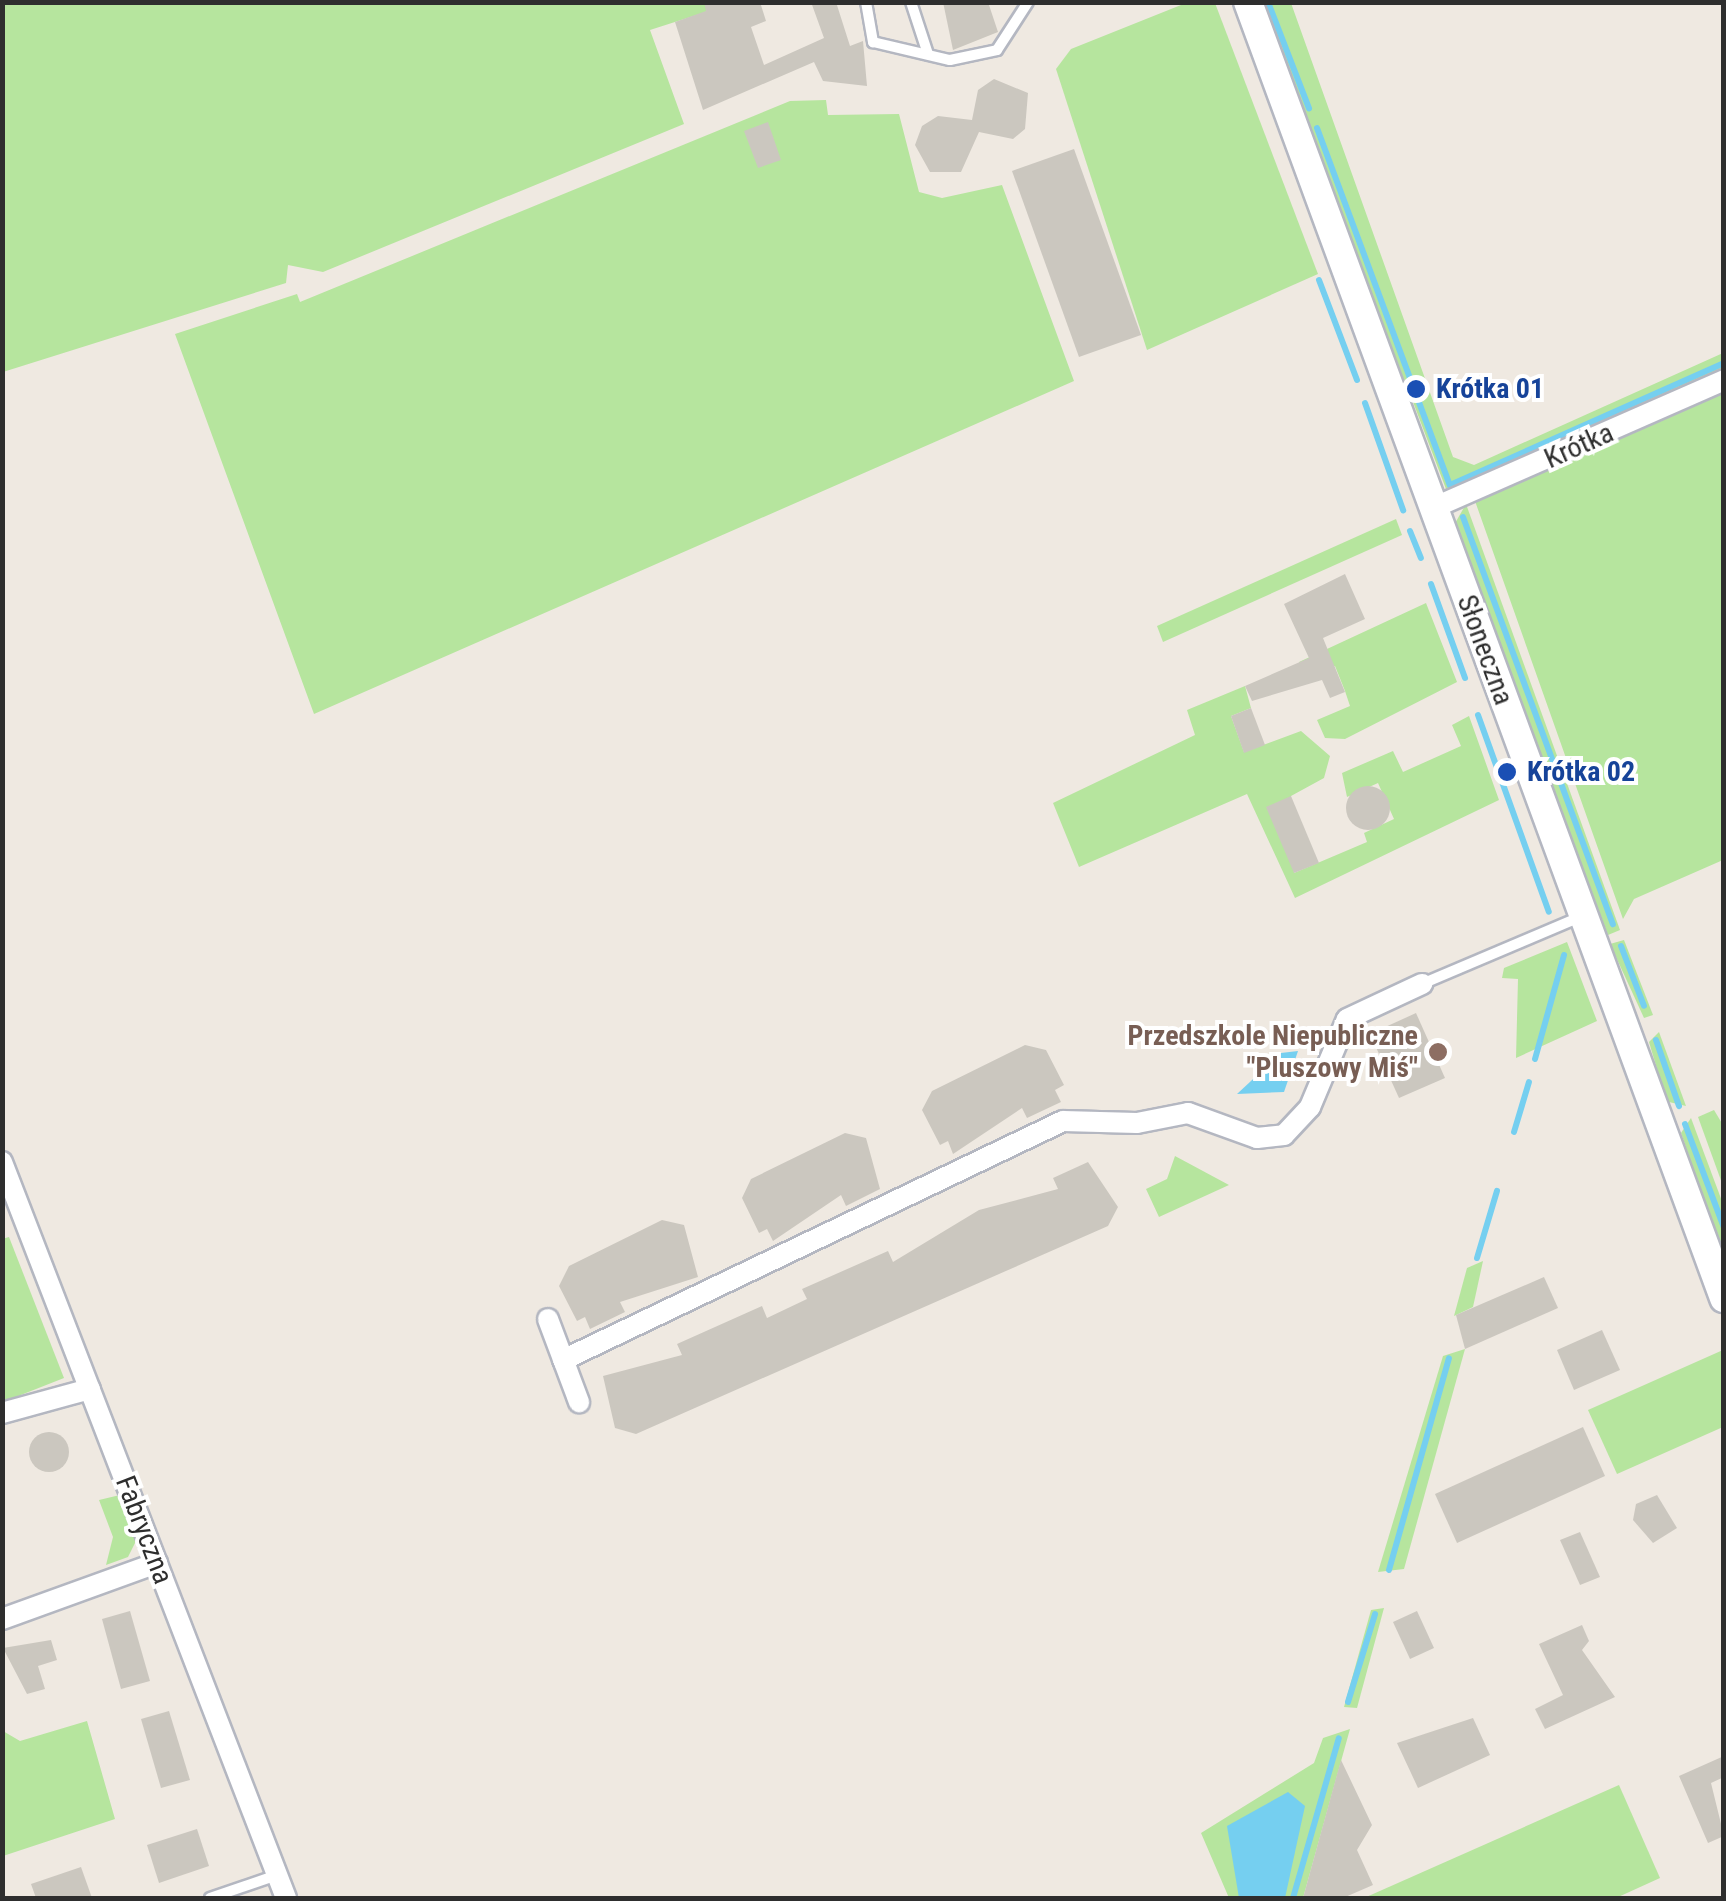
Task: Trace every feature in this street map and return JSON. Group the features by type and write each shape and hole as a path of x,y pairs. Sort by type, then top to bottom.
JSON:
{"main road":[{"name":"Słoneczna","path":"1248,2 1724,1298"}],"street":[{"name":"Krótka","path":"1433,508 1724,380"},
{"path":"563,1360 1063,1121 1137,1124 1188,1113 1257,1138 1284,1135 1310,1106 1347,1019 1422,984"},
{"name":"Fabryczna","path":"2,1162 286,1898"},
{"path":"548,1319 579,1402"},
{"path":"2,1412 90,1389"},
{"path":"2,1618 157,1564"}],"lane":[{"path":"866,2 873,42 950,60 997,50 1028,2"},
{"path":"911,2 928,54"},
{"path":"1422,984 1584,916"},
{"path":"210,1898 277,1875"}],"green space":[{"path":"3,3 734,3 650,30 684,124 323,272 288,265 286,283 3,372"},
{"path":"1186,3 1215,3 1318,274 1147,350 1056,69 1071,49"},
{"path":"1264,3 1291,3 1453,457 1474,465 1723,353 1723,373 1455,492 1446,489 1413,402 1425,397 1418,377 1404,380"},
{"path":"826,100 828,115 899,114 919,192 942,198 1002,185 1074,381 314,714 175,334 297,294 300,302 790,101"},
{"path":"1723,390 1723,860 1634,899 1623,919 1475,501"},
{"path":"1466,504 1620,930 1608,935 1454,525"},
{"path":"1396,519 1402,535 1163,642 1157,626"},
{"path":"1426,603 1457,682 1345,739 1325,738 1317,720 1350,706 1345,691 1335,666 1304,676 1299,662"},
{"path":"1245,686 1251,708 1231,716 1244,752 1301,731 1330,756 1324,778 1291,796 1294,873 1367,842 1364,833 1394,819 1378,783 1347,797 1342,773 1393,751 1403,772 1461,746 1452,725 1469,716 1499,800 1295,898 1247,794 1079,867 1053,803 1195,735 1187,710"},
{"path":"1624,940 1653,1015 1644,1018 1610,944"},
{"path":"1567,942 1597,1021 1516,1058 1518,979 1502,978 1504,968"},
{"path":"1659,1032 1686,1106 1669,1102 1649,1042"},
{"path":"1714,1110 1723,1125 1723,1186 1698,1117"},
{"path":"1691,1118 1723,1204 1723,1254 1681,1133"},
{"path":"1175,1156 1229,1185 1159,1217 1146,1189 1167,1179"},
{"path":"9,1237 64,1378 3,1402 2,1239"},
{"path":"1483,1261 1473,1307 1454,1316 1467,1268"},
{"path":"1465,1349 1404,1569 1378,1572 1443,1356"},
{"path":"1723,1350 1723,1427 1617,1474 1588,1410"},
{"path":"120,1495 137,1539 128,1557 106,1565 113,1537 99,1500"},
{"path":"1384,1608 1357,1708 1344,1707 1371,1610"},
{"path":"87,1721 115,1819 3,1856 3,1731 20,1741"},
{"path":"1350,1729 1303,1898 1229,1898 1201,1833 1314,1763 1323,1738"},
{"path":"1619,1785 1660,1878 1616,1898 1364,1898"}],"water":[{"path":"1298,1051 1284,1092 1237,1094 1281,1053"},
{"path":"1288,1792 1305,1806 1285,1898 1239,1898 1227,1826"}],"building":[{"path":"704,2 760,2 766,21 751,27 764,65 824,38 811,2 836,2 850,46 863,41 867,86 823,81 814,62 703,110 675,22 706,11"},
{"path":"943,2 988,2 998,32 953,50"},
{"path":"994,79 1028,93 1025,129 1013,139 979,132 961,172 930,172 915,145 922,126 938,116 972,120 978,90"},
{"path":"768,122 781,160 758,168 744,131"},
{"path":"1074,149 1141,335 1079,357 1012,171"},
{"path":"1345,574 1365,619 1323,638 1345,692 1330,698 1322,680 1252,701 1245,686 1309,658 1284,604"},
{"path":"1251,708 1265,745 1244,753 1231,716"},
{"path":"1368,786 1384,792 1390,808 1384,824 1368,830 1352,824 1346,808 1352,792"},
{"path":"1291,796 1319,863 1294,873 1266,807"},
{"path":"1416,1013 1445,1078 1399,1098 1370,1034"},
{"path":"1025,1045 1046,1050 1064,1085 1055,1090 1061,1102 1027,1118 1022,1108 953,1154 948,1141 940,1145 922,1110 932,1091"},
{"path":"845,1133 866,1138 880,1189 846,1206 841,1195 773,1241 767,1229 759,1233 742,1198 751,1179"},
{"path":"1088,1162 1118,1207 1108,1226 636,1434 615,1428 603,1376 682,1355 677,1344 762,1306 767,1318 807,1299 802,1289 888,1251 893,1262 979,1210 1058,1189 1053,1178"},
{"path":"662,1220 684,1225 698,1277 620,1302 625,1312 590,1329 585,1317 577,1321 559,1286 569,1266"},
{"path":"1544,1277 1558,1308 1465,1349 1456,1315"},
{"path":"1602,1330 1620,1370 1574,1390 1557,1350"},
{"path":"1583,1427 1605,1476 1457,1543 1435,1494"},
{"path":"49,1432 63,1438 69,1452 63,1466 49,1472 35,1466 29,1452 35,1438"},
{"path":"1657,1495 1677,1528 1653,1543 1633,1520 1636,1504"},
{"path":"1580,1532 1600,1577 1580,1585 1560,1540"},
{"path":"130,1611 150,1681 121,1689 102,1619"},
{"path":"1417,1611 1434,1648 1410,1659 1393,1622"},
{"path":"1582,1625 1589,1641 1582,1650 1615,1697 1545,1729 1535,1709 1563,1695 1539,1644"},
{"path":"51,1640 57,1660 38,1666 45,1689 27,1694 3,1648"},
{"path":"169,1711 190,1780 161,1788 141,1719"},
{"path":"1473,1718 1490,1755 1418,1788 1397,1743"},
{"path":"1724,1756 1724,1777 1711,1783 1724,1836 1708,1843 1679,1776"},
{"path":"1341,1760 1372,1825 1357,1850 1373,1885 1343,1898 1303,1898"},
{"path":"197,1829 209,1866 159,1883 147,1845"},
{"path":"81,1867 92,1898 36,1898 31,1884"}],"waterway":[{"path":"1268,2 1309,108"},
{"path":"1317,128 1450,485 1724,363"},
{"path":"1319,280 1357,380"},
{"path":"1365,403 1403,510"},
{"path":"1463,517 1613,924"},
{"path":"1410,531 1421,558"},
{"path":"1431,584 1465,678"},
{"path":"1478,715 1549,912"},
{"path":"1621,946 1644,1006"},
{"path":"1535,1059 1564,955"},
{"path":"1656,1040 1679,1106"},
{"path":"1514,1132 1529,1082"},
{"path":"1685,1124 1724,1228"},
{"path":"1477,1258 1497,1191"},
{"path":"1389,1570 1449,1358"},
{"path":"1348,1702 1375,1614"},
{"path":"1293,1898 1339,1738"}],"place":[{"name":"Krótka 01","path":"1416,389"},
{"name":"Krótka 02","path":"1507,772"},
{"name":"Przedszkole Niepubliczne \"Pluszowy Miś\"","path":"1438,1052"}]}
